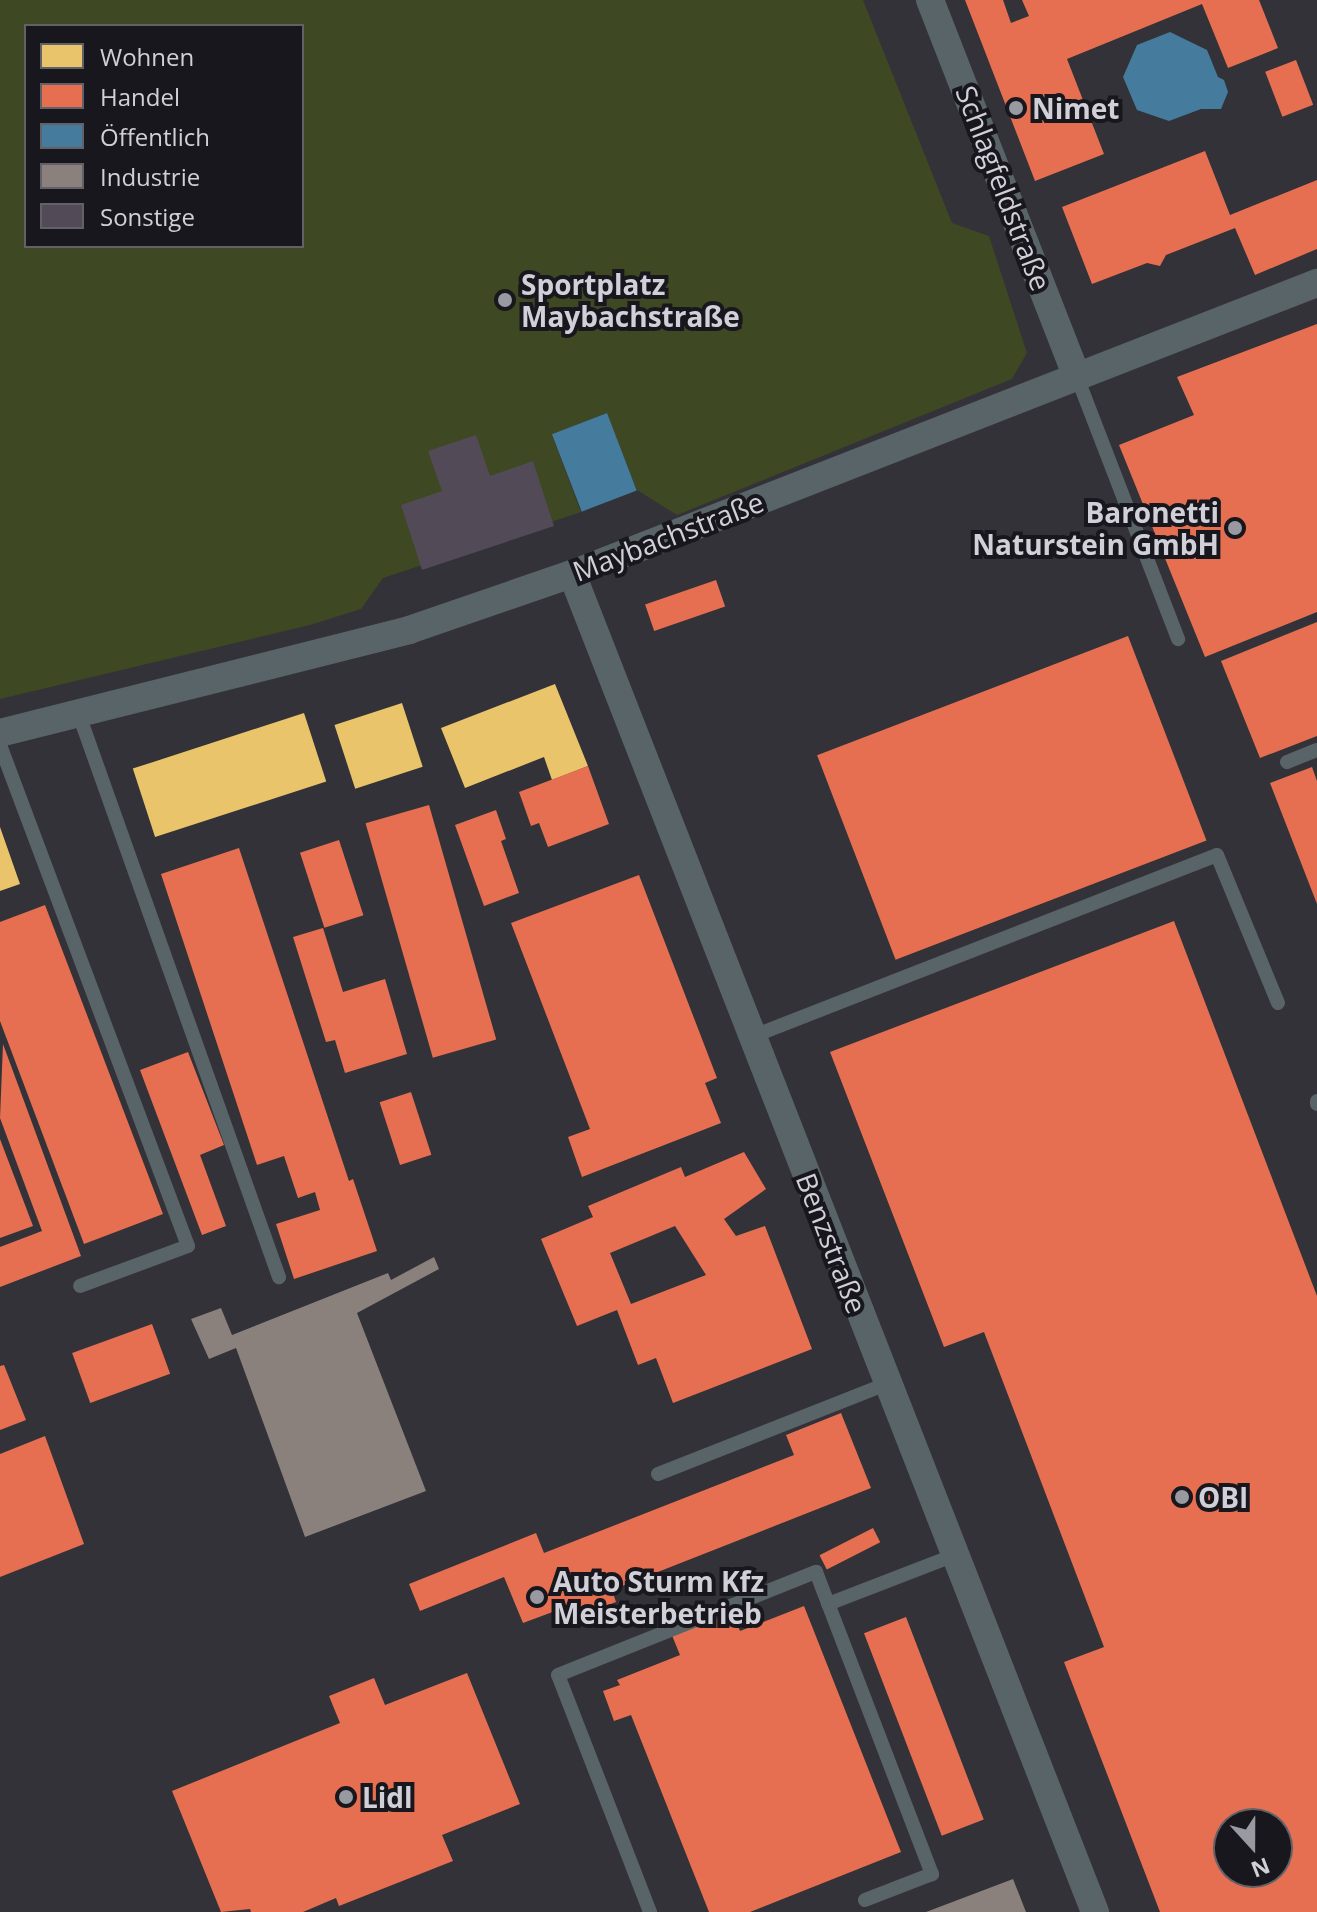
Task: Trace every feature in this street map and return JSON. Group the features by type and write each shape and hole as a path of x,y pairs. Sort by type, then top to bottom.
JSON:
{"street":[{"name":"Schlagfeldstraße","path":"930,0 1077,377"},
{"name":"Maybachstraße","path":"0,733 409,630 572,574 1317,283"},
{"name":"Benzstraße","path":"572,574 1095,1912"}],"lane":[{"path":"1077,377 1178,639"},
{"path":"78,712 279,1277"},
{"path":"0,745 188,1246 80,1286"},
{"path":"1287,762 1317,750"},
{"path":"751,1037 1217,855 1278,1003"},
{"path":"658,1474 887,1384"},
{"path":"828,1604 955,1555"},
{"path":"650,1912 558,1675 816,1572 932,1874 865,1900"}],"green space":[{"name":"Sportplatz Maybachstraße","path":"0,0 863,0 952,223 989,236 1027,353 1012,379 677,515 637,490 606,413 552,435 581,512 383,578 361,609 310,625 0,699"}],"building: Wohnen":[{"path":"555,684 588,766 552,780 544,757 465,788 441,728"},
{"path":"402,703 423,767 355,789 334,725"},
{"path":"304,713 326,781 155,837 133,769"},
{"path":"0,827 20,884 0,891"}],"building: Handel":[{"path":"965,0 1003,0 1011,23 1029,16 1022,0 1259,0 1278,48 1228,68 1202,4 1067,59 1104,154 1035,181"},
{"path":"1296,60 1313,105 1282,117 1265,72"},
{"path":"1205,151 1230,215 1317,180 1317,249 1255,275 1235,228 1166,255 1160,266 1147,263 1092,284 1062,207"},
{"name":"Baronetti Naturstein GmbH","path":"1317,324 1317,612 1205,657 1119,445 1194,415 1177,377"},
{"path":"716,580 725,606 654,631 645,604"},
{"path":"1317,622 1317,736 1260,758 1221,661"},
{"path":"1128,636 1206,840 896,960 817,755"},
{"path":"588,766 609,824 548,847 539,823 531,826 519,792"},
{"path":"1312,767 1317,781 1317,904 1270,783"},
{"path":"429,805 496,1040 433,1058 366,823"},
{"path":"496,810 506,839 501,841 519,893 484,906 455,825"},
{"path":"339,840 363,915 324,928 300,853"},
{"path":"239,848 349,1181 353,1179 377,1251 294,1279 276,1224 320,1210 315,1192 298,1198 284,1156 257,1165 161,874"},
{"path":"639,875 717,1078 705,1083 721,1123 582,1177 568,1137 590,1129 511,923"},
{"path":"45,905 163,1214 84,1244 0,1021 0,922"},
{"name":"OBI","path":"1174,921 1317,1296 1317,1912 1160,1912 1064,1662 1104,1647 984,1332 944,1347 830,1052"},
{"path":"323,928 343,992 385,979 407,1054 345,1073 335,1040 326,1042 293,937"},
{"path":"3,1044 81,1256 0,1287 0,1247 42,1231 0,1118"},
{"path":"188,1052 224,1145 200,1155 226,1226 202,1235 140,1070"},
{"path":"411,1092 431,1155 400,1165 380,1102"},
{"path":"0,1139 33,1226 0,1238"},
{"path":"744,1152 766,1189 724,1219 736,1236 765,1226 812,1349 673,1403 656,1358 638,1365 617,1310 577,1326 541,1239 593,1217 588,1206 681,1167 685,1177","holes":["675,1226 706,1275 631,1304 610,1253"]},
{"path":"152,1324 170,1374 90,1403 72,1353"},
{"path":"4,1365 26,1420 0,1430 0,1366"},
{"path":"841,1413 871,1488 612,1590 616,1602 571,1619 566,1607 523,1623 504,1577 420,1611 409,1584 536,1533 544,1553 794,1455 786,1435"},
{"path":"45,1436 84,1544 0,1577 0,1454"},
{"path":"873,1528 880,1542 827,1569 820,1555"},
{"path":"804,1606 901,1852 750,1912 709,1912 631,1715 614,1721 603,1691 620,1685 617,1680 680,1655 671,1633 731,1609 740,1631"},
{"path":"906,1617 984,1820 942,1836 864,1633"},
{"name":"Lidl","path":"467,1673 520,1804 442,1835 453,1861 339,1906 336,1898 303,1912 251,1912 250,1909 221,1912 172,1791 340,1723 329,1696 374,1678 385,1705"}],"building: Öffentlich":[{"path":"1170,32 1207,50 1228,92 1221,109 1201,109 1169,121 1137,110 1123,77 1137,45"},
{"path":"607,413 637,490 582,512 552,434"}],"building: Industrie":[{"path":"434,1257 439,1269 357,1313 426,1491 305,1537 236,1348 209,1359 191,1319 221,1308 232,1335 388,1273 391,1280"},
{"path":"1013,1879 1026,1912 926,1912"}],"building: Sonstige":[{"path":"476,435 490,476 533,461 554,526 422,570 401,505 442,491 428,451"}],"place":[{"name":"Nimet","path":"1016,108"},
{"name":"Sportplatz Maybachstraße","path":"505,300"},
{"name":"Baronetti Naturstein GmbH","path":"1235,528"},
{"name":"OBI","path":"1182,1497"},
{"name":"Auto Sturm Kfz Meisterbetrieb","path":"537,1597"},
{"name":"Lidl","path":"346,1797"}]}
